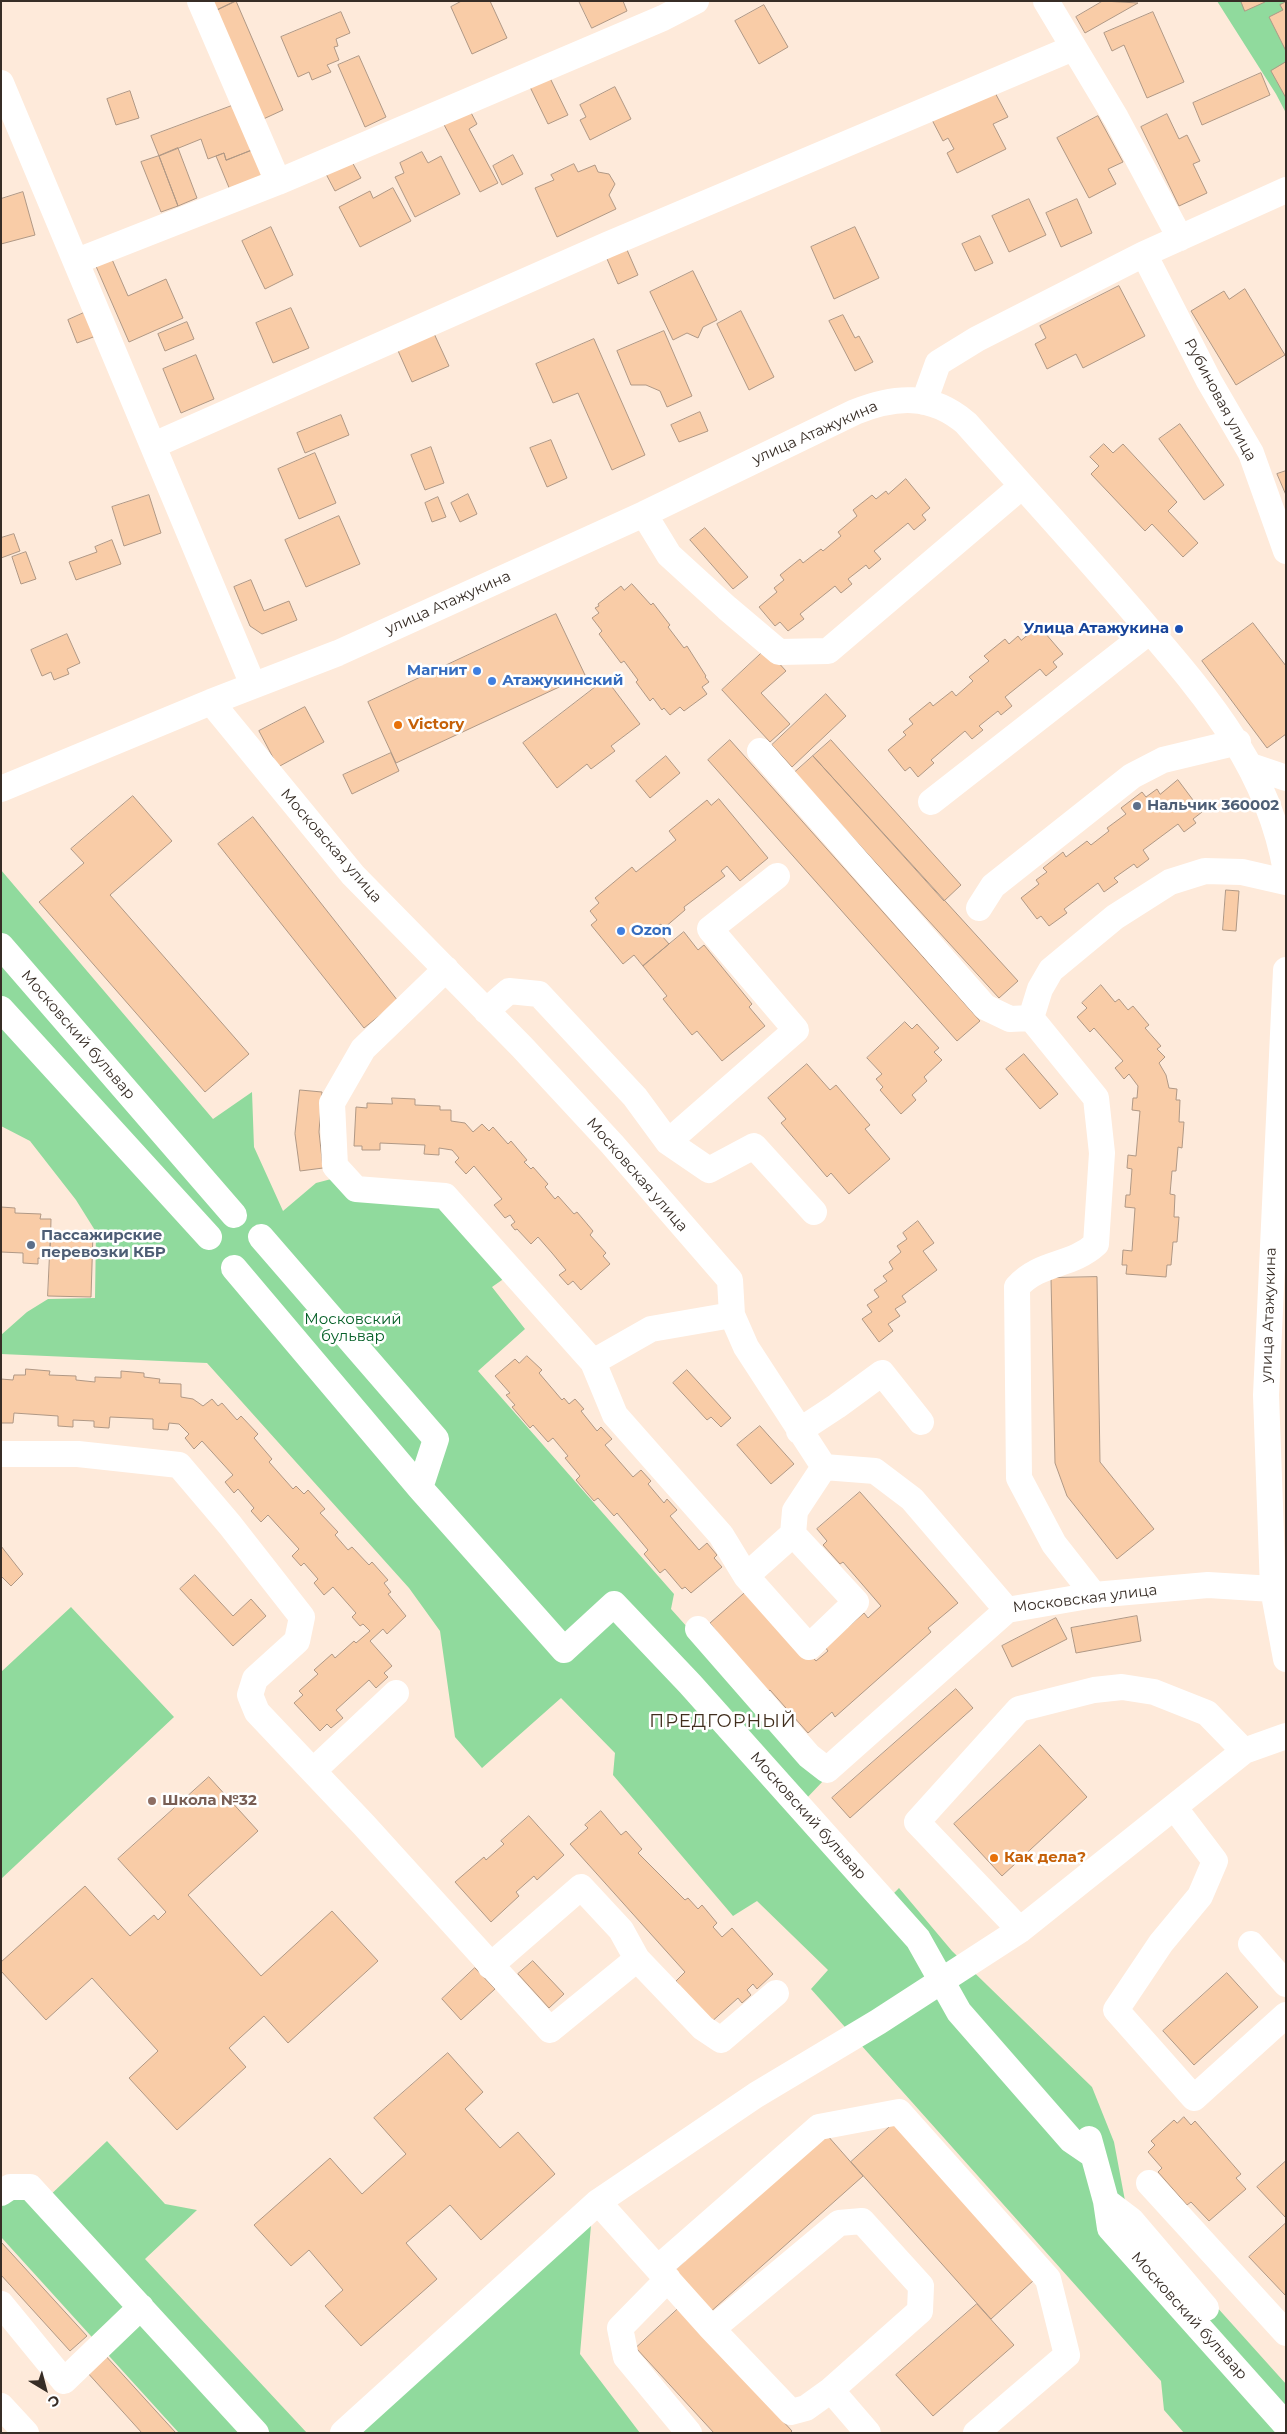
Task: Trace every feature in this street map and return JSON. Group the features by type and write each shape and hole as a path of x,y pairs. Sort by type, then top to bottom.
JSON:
{"street":[{"path":"200,1 278,182"},
{"path":"77,261 278,182 663,18 696,1"},
{"path":"1046,1 1116,118 1180,238"},
{"path":"154,445 606,245 1073,48"},
{"path":"1,82 253,685"},
{"path":"924,402 938,363 977,339 1144,254 1286,190"},
{"name":"Рубиновая улица","path":"1144,254 1208,382 1251,453 1286,552"},
{"name":"улица Атажукина","path":"211,702 338,652 644,514 855,412 879,403 902,400 924,402 952,411 966,423 1190,678 1238,742 1251,766 1275,824 1286,871"},
{"path":"644,514 669,555 778,652 828,652 1022,486"},
{"path":"931,802 1150,631"},
{"path":"1,788 211,702"},
{"name":"Московская улица","path":"211,702 353,875 446,969 612,1144 730,1280 732,1315 746,1347 824,1467 875,1471 912,1499 1007,1610 1094,1595 1208,1585 1273,1589"},
{"path":"979,908 994,886 1132,776 1164,760 1238,742"},
{"path":"760,751 985,1007 1010,1019 1031,1018"},
{"path":"1251,766 1286,778"},
{"path":"1031,1018 1040,990 1051,970 1116,917 1170,882 1205,871 1242,872 1286,882"},
{"path":"668,1142 796,1030 710,929 777,876"},
{"name":"Московский бульвар","path":"1,946 234,1215"},
{"path":"446,969 363,1049 332,1102 334,1166 356,1188 445,1196 593,1362 615,1415 721,1535 746,1576 808,1647 856,1602 793,1534"},
{"name":"улица Атажукина","path":"1286,970 1278,1266 1266,1396 1273,1589 1286,1659"},
{"path":"486,1011 509,991 539,994 635,1097 668,1142 709,1170 754,1146 814,1212"},
{"path":"1,1009 209,1237"},
{"path":"1031,1018 1096,1098 1102,1153 1096,1244 1086,1253 1041,1268 1026,1277 1017,1287 1019,1478 1054,1544 1094,1595"},
{"path":"234,1215 251,1220 258,1228 261,1237 261,1246 251,1262 234,1268 218,1261 209,1246 209,1237 218,1222 234,1215"},
{"path":"261,1237 436,1439 420,1488"},
{"name":"Московский бульвар","path":"234,1268 420,1488 564,1650 604,1616 684,1691 751,1764 832,1856 902,1948 940,1981 960,2012 1022,2070 1071,2140 1093,2155 1106,2201 1131,2220 1191,2304 1286,2425"},
{"path":"593,1362 651,1329 732,1315"},
{"path":"799,1431 882,1373 921,1422"},
{"path":"1,1454 78,1454 179,1465 230,1525 302,1617 297,1641 255,1679 250,1695 257,1712 550,2030 637,1959"},
{"path":"746,1576 793,1534 795,1511 824,1467"},
{"path":"698,1628 809,1756 827,1770 1007,1610"},
{"path":"1020,1930 917,1822 1019,1709 1094,1690 1122,1687 1154,1692 1207,1713 1244,1751"},
{"path":"313,1771 396,1693"},
{"path":"343,2433 598,2202 756,2095 862,2032 1020,1930 1244,1751 1286,1736"},
{"path":"1174,1807 1215,1861 1200,1896 1161,1943 1116,2010 1194,2098 1286,2015"},
{"path":"490,1966 581,1887 621,1930 637,1959 703,2028 721,2040 776,1994"},
{"path":"1251,1944 1286,1984"},
{"path":"690,2433 626,2357 620,2328 663,2274 819,2127 899,2112 1048,2279 1067,2355 976,2433"},
{"path":"1149,2183 1286,2333"},
{"path":"1,2194 10,2187 30,2187 256,2433"},
{"path":"598,2202 712,2329 791,2412 806,2408 831,2390 920,2311 922,2286 862,2221 839,2223 712,2329"},
{"path":"1,2304 64,2381 141,2307"},
{"name":"Московский бульвар","path":"1191,2304 1286,2400"},
{"path":"831,2390 868,2433"},
{"path":"1,2406 26,2433"}],"green space":[{"path":"1217,1 1286,1 1286,113 1276,94"},
{"name":"Московский бульвар","path":"1,870 213,1119 252,1092 254,1147 283,1211 316,1183 339,1177 457,1203 522,1266 492,1287 525,1329 478,1371 674,1594 671,1609 824,1780 804,1801 890,1897 899,1888 952,1951 1092,2087 1114,2142 1126,2206 1286,2384 1286,2433 1184,2433 1164,2410 1161,2381 811,1989 828,1970 757,1901 733,1916 613,1775 615,1753 561,1698 482,1768 455,1737 440,1631 409,1588 207,1363 1,1354 1,1335 27,1312 48,1299 95,1298 96,1232 76,1200 30,1141 1,1126"},
{"path":"71,1607 174,1717 1,1879 1,1672"},
{"path":"107,2141 165,2204 197,2210 145,2259 307,2433 179,2433 1,2237 1,2193 44,2201"},
{"path":"594,2190 580,2354 640,2433 333,2433"}],"building":[{"path":"206,1 236,1 211,13"},
{"path":"236,1 283,110 259,121 211,13"},
{"path":"462,1 490,1 507,38 472,54 451,7"},
{"path":"579,1 623,1 627,11 592,28"},
{"path":"1103,1 1138,3 1085,33 1076,17"},
{"path":"1241,1 1264,1 1265,2 1245,11"},
{"path":"1286,2 1286,51 1269,17 1283,10 1280,5"},
{"path":"764,5 788,47 759,64 735,21"},
{"path":"341,12 350,33 336,39 338,46 334,47 339,60 327,65 331,72 312,80 309,72 298,77 281,37"},
{"path":"1153,12 1184,82 1147,98 1124,45 1112,51 1104,33"},
{"path":"359,56 386,117 365,127 338,65"},
{"path":"1286,62 1286,98 1271,71"},
{"path":"1261,73 1270,95 1202,125 1193,103"},
{"path":"550,78 568,115 548,124 530,87"},
{"path":"615,87 631,119 590,140 580,120 586,117 580,105"},
{"path":"992,87 1008,117 993,124 1006,149 957,173 947,153 954,149 948,138 943,141 931,118"},
{"path":"130,91 139,118 116,125 107,99"},
{"path":"237,104 255,149 226,160 224,153 208,159 201,139 159,156 151,136"},
{"path":"468,107 477,124 469,129 498,183 480,192 442,121"},
{"path":"1167,114 1179,139 1187,135 1200,161 1193,164 1207,193 1179,206 1141,127"},
{"path":"1098,116 1123,162 1108,169 1116,184 1089,198 1057,138"},
{"path":"178,148 197,198 178,206 159,156"},
{"path":"255,149 265,176 230,190 216,156 224,153 226,160"},
{"path":"422,152 428,163 441,156 460,194 415,217 395,177 404,173 400,163"},
{"path":"513,155 523,174 502,185 493,166"},
{"path":"159,156 178,206 161,212 141,162"},
{"path":"351,160 361,178 335,191 326,174"},
{"path":"574,164 578,172 595,165 598,172 609,174 615,184 609,195 616,209 557,237 535,188 554,180 551,175"},
{"path":"393,188 411,221 360,247 339,207 370,191 373,198"},
{"path":"23,192 35,235 1,244 1,199"},
{"path":"1029,199 1046,235 1009,252 992,216"},
{"path":"1077,199 1092,233 1061,247 1046,213"},
{"path":"271,227 293,275 265,289 242,241"},
{"path":"855,227 879,278 834,299 811,247"},
{"path":"980,236 993,263 975,271 962,244"},
{"path":"624,243 638,275 618,284 604,252"},
{"path":"111,257 128,296 166,279 183,318 129,342 95,264"},
{"path":"693,271 717,320 703,327 698,338 687,333 673,340 650,292"},
{"path":"1119,286 1145,336 1083,368 1076,354 1047,369 1035,344 1046,338 1040,326"},
{"path":"1245,289 1285,355 1236,385 1191,311 1224,291 1229,299"},
{"path":"291,308 309,348 273,363 256,323"},
{"path":"741,311 774,377 749,390 717,324"},
{"path":"86,312 96,336 77,343 68,320"},
{"path":"843,315 855,338 859,336 873,362 855,371 829,321"},
{"path":"187,322 194,339 165,351 158,334"},
{"path":"431,327 449,366 412,382 395,344"},
{"path":"664,331 692,396 667,407 660,391 646,385 631,385 617,351"},
{"path":"594,339 645,455 612,470 578,393 553,403 536,364"},
{"path":"196,355 214,399 181,413 163,369"},
{"path":"700,412 708,431 679,442 671,425"},
{"path":"341,415 349,435 305,453 297,433"},
{"path":"1180,424 1224,485 1204,500 1159,439"},
{"path":"551,440 567,478 547,487 530,448"},
{"path":"1104,444 1113,453 1123,444 1177,502 1168,511 1198,543 1183,557 1152,524 1145,531 1091,474 1099,466 1090,457"},
{"path":"431,447 444,483 425,490 411,455"},
{"path":"315,453 336,503 299,519 278,469"},
{"path":"1286,471 1286,495 1277,474"},
{"path":"906,479 930,508 922,515 926,520 914,530 908,523 874,551 881,559 869,569 866,565 848,579 852,584 841,593 835,586 800,614 804,619 788,631 780,622 775,626 759,607 777,592 774,588 784,580 780,575 800,559 803,563 821,549 823,551 841,536 838,532 857,516 853,510 872,495 876,499 886,491 888,494"},
{"path":"468,494 477,514 460,522 451,503"},
{"path":"149,495 161,533 124,546 112,507"},
{"path":"438,497 446,517 432,522 425,503"},
{"path":"339,516 360,564 306,587 285,540"},
{"path":"705,528 748,577 733,589 690,540"},
{"path":"14,534 20,551 1,558 1,538"},
{"path":"112,540 121,564 76,580 69,562 97,552 95,547"},
{"path":"26,552 36,579 21,584 12,557"},
{"path":"251,580 264,611 289,601 297,620 262,634 250,626 234,587"},
{"path":"632,584 651,605 653,603 670,625 668,627 684,648 687,646 709,682 702,687 707,694 684,711 680,707 670,715 664,708 662,710 653,698 650,701 624,661 621,663 599,634 602,631 592,618 599,613 595,608 599,606 598,604 621,586 624,590"},
{"path":"556,614 585,675 396,763 368,702"},
{"path":"1253,623 1286,666 1286,734 1267,748 1202,661"},
{"path":"1039,626 1063,654 1053,662 1057,667 1046,676 1040,669 1005,697 1012,706 1001,715 998,711 979,726 983,730 972,739 965,731 931,760 934,763 918,777 910,767 905,771 888,750 906,735 903,732 913,724 909,719 930,702 933,706 952,691 956,696 973,681 969,677 989,661 984,656 1005,639 1009,644 1018,636 1021,640"},
{"path":"67,634 80,663 67,669 69,674 54,680 51,672 42,676 31,650"},
{"path":"766,649 786,671 761,693 790,724 770,742 722,690"},
{"path":"606,679 640,724 611,746 615,751 591,769 587,764 557,788 523,743"},
{"path":"826,694 846,716 792,767 772,745"},
{"path":"305,707 324,742 278,767 259,731"},
{"path":"730,740 980,1021 957,1041 708,760"},
{"path":"831,740 961,885 944,901 813,756"},
{"path":"391,753 399,771 352,794 343,775"},
{"path":"666,756 680,773 650,798 636,781"},
{"path":"813,756 1018,981 999,998 794,773"},
{"path":"1178,780 1202,812 1193,819 1196,823 1184,832 1178,824 1143,850 1149,859 1137,868 1134,864 1114,878 1118,882 1104,892 1098,883 1064,909 1067,913 1049,926 1041,916 1037,919 1021,898 1039,884 1036,880 1047,872 1043,868 1063,852 1066,857 1087,841 1091,845 1109,831 1107,828 1126,814 1121,808 1142,792 1146,797 1157,789 1160,794"},
{"path":"133,796 172,841 110,895 249,1054 205,1092 39,902 84,863 71,849"},
{"path":"719,799 768,858 740,881 727,866 721,871 725,876 684,907 685,910 664,928 661,924 655,928 669,944 643,966 634,955 623,964 591,925 597,920 590,911 599,903 595,898 632,867 636,872 676,840 669,831 707,800 711,805"},
{"path":"253,817 398,1001 364,1028 218,844"},
{"path":"1226,890 1239,891 1236,931 1223,930"},
{"path":"684,932 698,950 704,945 752,1004 749,1007 765,1026 722,1061 697,1031 692,1035 663,999 667,996 643,966"},
{"path":"1101,985 1115,1002 1119,999 1128,1010 1133,1006 1149,1025 1145,1028 1161,1046 1157,1049 1165,1057 1159,1063 1166,1075 1169,1088 1177,1089 1176,1100 1180,1100 1179,1122 1184,1122 1182,1148 1178,1147 1176,1171 1172,1171 1170,1194 1175,1195 1174,1217 1179,1217 1177,1242 1173,1242 1171,1265 1167,1265 1166,1277 1126,1274 1127,1265 1122,1265 1123,1250 1132,1251 1135,1208 1125,1207 1126,1195 1130,1195 1132,1169 1127,1168 1128,1155 1136,1156 1140,1111 1132,1110 1133,1098 1137,1098 1138,1086 1129,1074 1124,1079 1115,1068 1123,1061 1094,1028 1090,1032 1077,1017 1087,1008 1082,1003"},
{"path":"905,1022 912,1029 917,1024 939,1048 934,1052 942,1060 924,1077 927,1081 912,1095 916,1100 901,1114 880,1090 883,1087 876,1079 882,1074 867,1058"},
{"path":"1024,1054 1058,1094 1040,1109 1006,1069"},
{"path":"807,1064 830,1090 836,1085 870,1125 865,1129 890,1159 849,1194 831,1173 827,1177 781,1123 786,1119 768,1098"},
{"path":"300,1090 322,1092 319,1132 323,1168 300,1171 295,1134"},
{"path":"392,1098 415,1099 415,1105 440,1106 440,1110 451,1110 451,1121 465,1123 473,1132 482,1124 489,1131 493,1127 508,1144 511,1141 527,1160 524,1162 531,1169 533,1167 548,1184 545,1187 555,1199 558,1196 574,1214 577,1212 593,1231 590,1235 606,1253 603,1256 610,1264 581,1290 573,1281 568,1285 559,1275 566,1270 552,1253 538,1237 531,1244 517,1229 515,1230 511,1225 515,1222 510,1215 505,1218 494,1205 502,1199 474,1166 466,1174 455,1162 459,1158 452,1150 439,1148 439,1155 424,1154 425,1145 380,1143 380,1150 362,1150 362,1146 354,1146 356,1107 367,1108 367,1103 392,1104"},
{"path":"1,1207 15,1208 15,1213 41,1214 40,1219 51,1219 50,1259 38,1258 38,1264 23,1263 23,1253 1,1252"},
{"path":"918,1221 934,1243 923,1251 937,1270 902,1296 906,1302 895,1309 900,1316 888,1324 893,1331 879,1342 862,1319 872,1312 867,1305 879,1297 874,1290 887,1281 883,1276 893,1269 889,1262 901,1252 897,1246 907,1239 903,1233"},
{"path":"51,1232 93,1233 91,1297 48,1296"},
{"path":"1097,1277 1100,1462 1154,1529 1117,1559 1067,1496 1055,1463 1051,1278"},
{"path":"527,1356 542,1370 539,1373 562,1400 564,1398 569,1404 575,1399 584,1409 581,1411 597,1431 601,1427 612,1439 605,1445 633,1477 641,1470 651,1481 648,1484 664,1503 667,1499 677,1510 670,1516 699,1550 707,1543 717,1555 714,1558 722,1567 691,1593 685,1587 682,1589 665,1569 660,1573 644,1554 648,1550 617,1513 614,1516 598,1498 594,1501 576,1480 580,1476 565,1458 568,1456 553,1438 548,1442 533,1425 530,1428 512,1407 515,1405 506,1395 510,1393 495,1376 515,1359 519,1363"},
{"path":"26,1369 50,1371 49,1375 76,1376 76,1380 95,1382 95,1377 121,1378 121,1371 144,1373 144,1377 160,1379 159,1383 181,1384 181,1397 193,1399 203,1406 212,1399 218,1406 222,1403 237,1420 241,1416 258,1434 254,1438 272,1459 269,1462 293,1489 296,1486 304,1494 308,1490 325,1509 320,1513 338,1532 335,1535 348,1550 352,1547 369,1565 372,1562 388,1580 384,1583 391,1592 388,1594 406,1616 387,1634 383,1629 370,1641 392,1666 384,1673 388,1677 376,1688 369,1680 336,1710 343,1718 331,1728 327,1724 320,1731 294,1703 303,1695 299,1691 318,1674 314,1670 332,1654 335,1658 354,1641 356,1643 370,1631 363,1624 360,1626 352,1617 356,1613 333,1587 324,1595 314,1583 318,1579 304,1563 301,1566 292,1556 299,1549 268,1515 261,1522 251,1511 254,1508 238,1489 234,1493 225,1482 233,1475 202,1441 194,1449 185,1438 189,1434 179,1424 169,1423 168,1430 153,1429 153,1419 110,1417 109,1428 94,1427 94,1421 73,1420 73,1427 58,1426 58,1416 14,1413 13,1423 1,1423 1,1379 13,1380 14,1375 25,1375"},
{"path":"687,1370 731,1418 721,1427 711,1417 707,1420 673,1383"},
{"path":"760,1426 794,1464 771,1484 737,1445"},
{"path":"860,1492 958,1603 928,1628 931,1632 835,1717 832,1712 808,1733 770,1690 765,1694 710,1623 751,1587 816,1661 828,1651 825,1647 864,1613 868,1618 881,1606 843,1562 840,1564 823,1545 827,1541 817,1529"},
{"path":"1,1546 23,1574 11,1586 1,1576"},
{"path":"195,1575 233,1616 251,1599 266,1616 233,1646 180,1589"},
{"path":"1137,1616 1141,1641 1076,1653 1071,1628"},
{"path":"1056,1618 1067,1639 1012,1667 1002,1646"},
{"path":"956,1689 973,1708 850,1818 832,1798"},
{"path":"1040,1745 1087,1797 1002,1876 954,1824"},
{"path":"209,1777 258,1831 188,1895 261,1976 332,1911 378,1961 288,2043 264,2016 229,2048 246,2067 177,2130 129,2078 158,2051 92,1978 46,2020 1,1971 1,1962 85,1886 130,1936 154,1915 158,1920 166,1912 118,1859"},
{"path":"601,1811 621,1835 626,1831 642,1849 638,1853 685,1900 688,1898 698,1909 702,1905 717,1923 713,1927 722,1937 732,1928 773,1974 757,1989 753,1984 747,1990 751,1995 742,2003 738,1998 709,2024 676,1981 685,1972 570,1844 588,1828 585,1825"},
{"path":"529,1816 564,1855 537,1880 534,1876 516,1892 519,1896 491,1922 455,1882 484,1857 486,1860 504,1844 501,1841"},
{"path":"533,1961 564,1994 549,2008 518,1974"},
{"path":"475,1968 495,1989 461,2020 442,1999"},
{"path":"1227,1973 1258,2007 1194,2065 1163,2031"},
{"path":"448,2053 483,2092 465,2109 500,2148 518,2132 555,2174 481,2240 450,2205 406,2243 437,2279 361,2346 325,2306 343,2290 309,2250 291,2266 254,2225 330,2158 362,2194 406,2154 374,2118"},
{"path":"1184,2117 1191,2125 1195,2121 1241,2174 1236,2178 1246,2189 1209,2221 1191,2202 1187,2205 1158,2172 1162,2168 1148,2152 1155,2145 1151,2141 1174,2120 1177,2123"},
{"path":"894,2123 1034,2280 991,2319 851,2162"},
{"path":"827,2135 863,2176 708,2314 672,2273"},
{"path":"1286,2161 1286,2218 1257,2187"},
{"path":"1286,2223 1286,2296 1249,2257"},
{"path":"1,2242 87,2336 70,2351 1,2275"},
{"path":"977,2304 1014,2345 933,2416 896,2375"},
{"path":"679,2308 792,2431 790,2433 714,2433 636,2348"},
{"path":"104,2354 176,2433 142,2433 86,2371"}],"place":[{"name":"Улица Атажукина","path":"1179,629"},
{"name":"Магнит","path":"477,671"},
{"name":"Атажукинский","path":"492,681"},
{"name":"Victory","path":"398,725"},
{"name":"Нальчик 360002","path":"1137,806"},
{"name":"Ozon","path":"621,931"},
{"name":"Пассажирские перевозки КБР","path":"31,1245"},
{"name":"Школа №32","path":"152,1801"},
{"name":"Как дела?","path":"994,1858"}],"district":[{"name":"ПРЕДГОРНЫЙ","path":"723,1722"}]}
